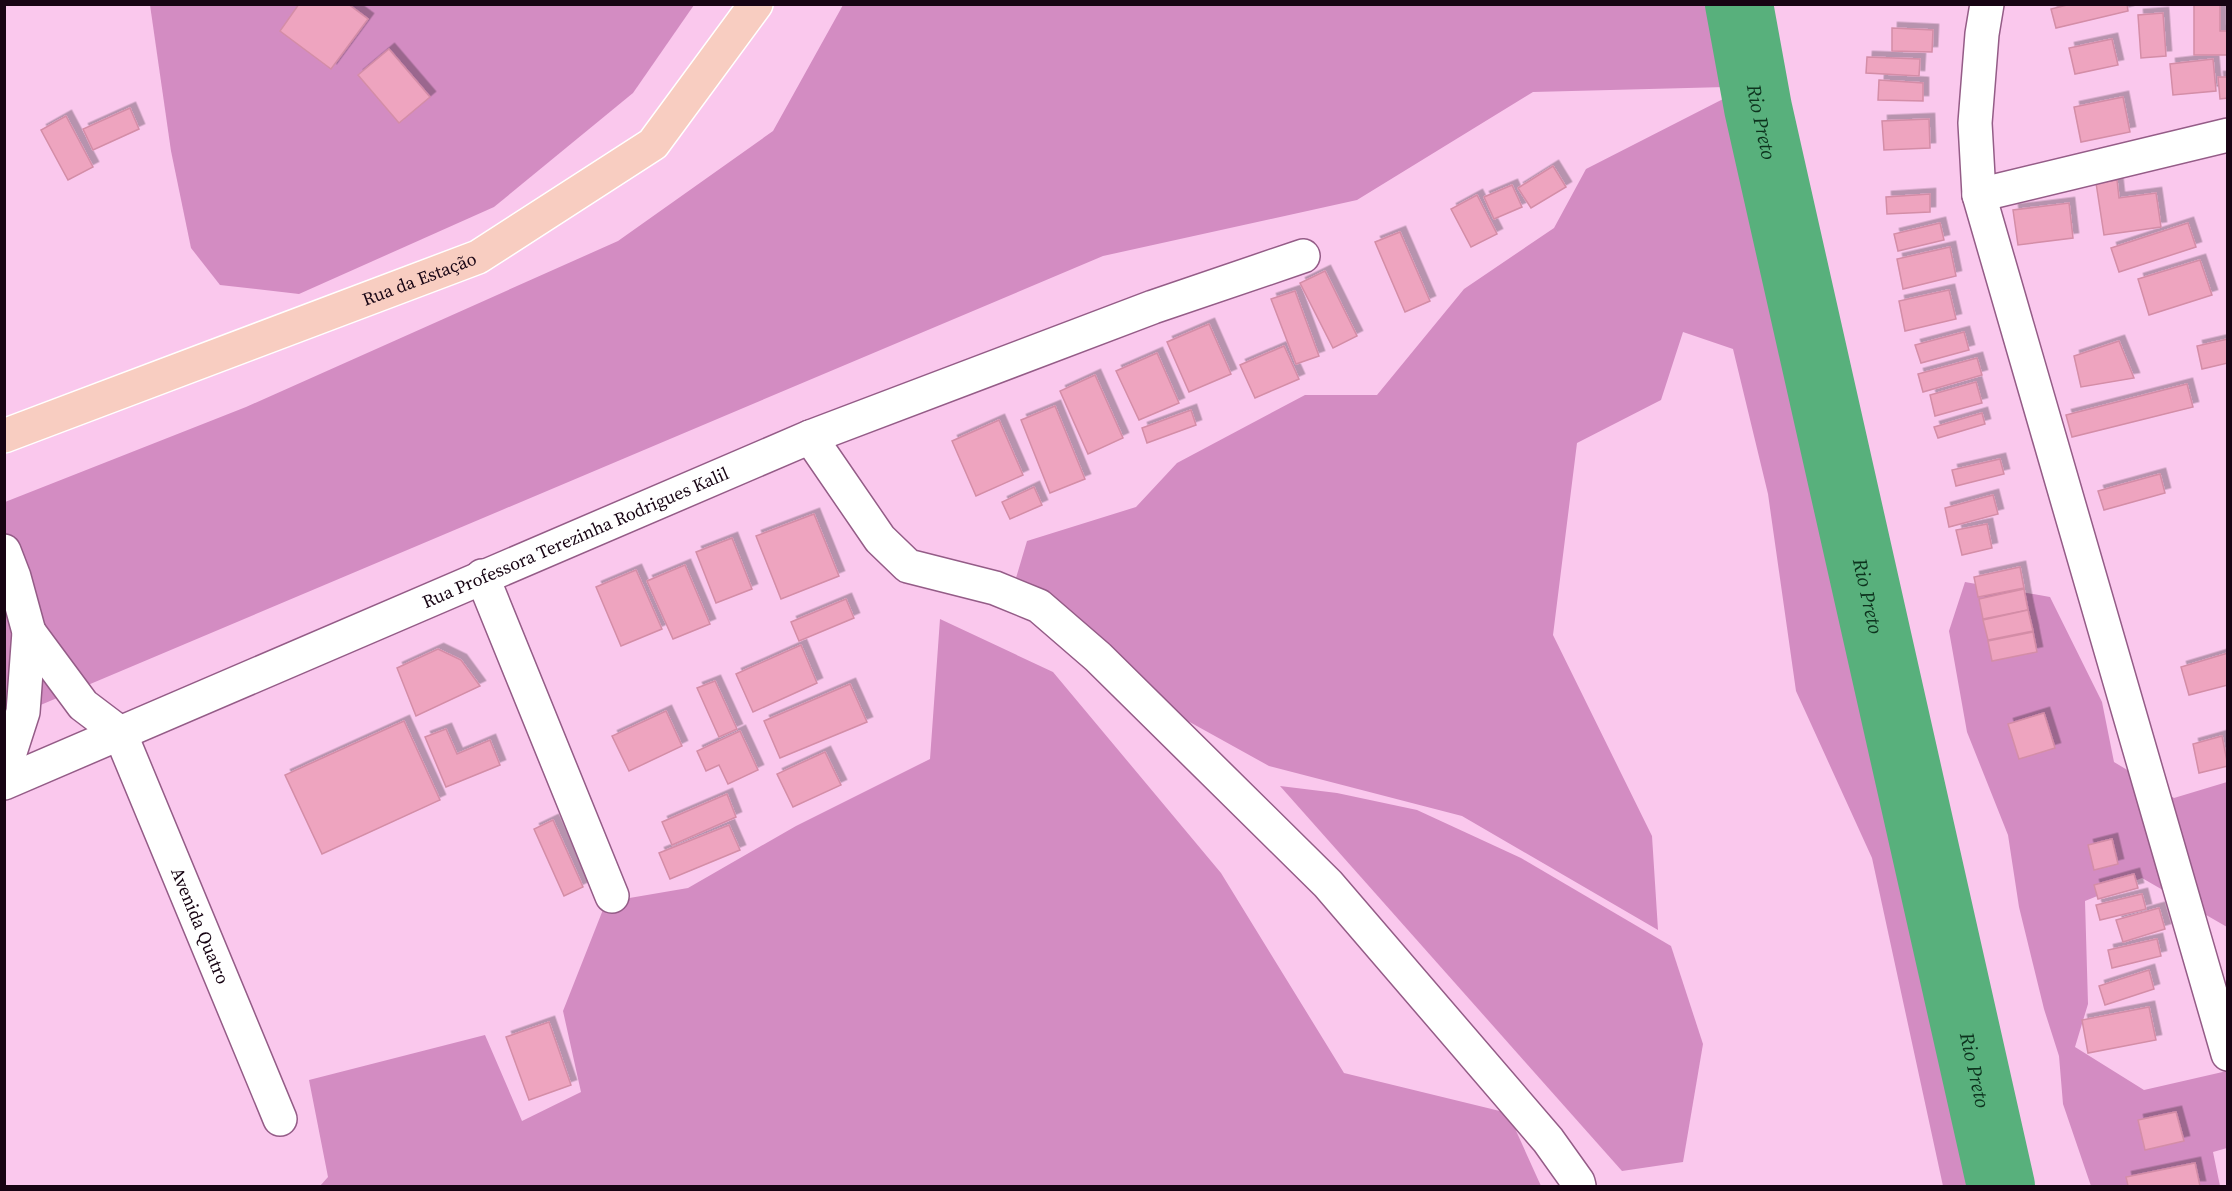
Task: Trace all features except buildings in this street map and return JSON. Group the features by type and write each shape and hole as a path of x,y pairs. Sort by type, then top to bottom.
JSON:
{"main road":[{"name":"Rua da Estação","path":"4,436 478,258 653,144 756,4"}],"street":[{"path":"1987,4 1982,34 1975,123 1979,195 2228,1054"},
{"path":"1979,195 2228,135"},
{"name":"Rua Professora Terezinha Rodrigues Kalil","path":"4,783 810,437 1154,307 1303,256"},
{"path":"810,437 879,539 908,566 995,588 1039,606 1098,657 1328,884 1548,1140 1579,1186"},
{"path":"4,551 29,632 83,705 120,733"},
{"path":"482,576 612,896"},
{"path":"4,771 23,712 29,632"},
{"name":"Avenida Quatro","path":"120,733 280,1119"}],"shaded area":[{"path":"150,5 694,5 633,93 494,207 299,294 220,285 191,248 171,151"},
{"path":"843,5 1717,5 1724,30 1726,87 1533,92 1357,200 1103,256 5,720 5,502 246,407 618,241 773,131"},
{"path":"1727,97 1973,1186 1943,1186 1872,858 1796,691 1768,494 1733,349 1683,332 1661,400 1577,443 1553,635 1652,836 1658,930 1462,816 1269,766 1177,715 1016,578 1027,541 1136,507 1177,463 1305,395 1377,395 1464,289 1554,228 1586,169"},
{"path":"1965,582 2050,597 2102,702 2114,762 2174,798 2227,782 2227,927 2142,878 2085,901 2088,1004 2075,1047 2144,1090 2227,1071 2227,1148 2213,1152 2220,1186 2091,1186 2063,1104 2059,1056 2044,1009 2019,907 2008,835 1967,732 1949,631"},
{"path":"940,619 1053,672 1221,873 1344,1073 1508,1113 1541,1186 320,1186 328,1177 309,1080 485,1035 522,1121 581,1092 563,1011 606,902 688,888 796,826 930,759"},
{"path":"1280,786 1337,793 1417,810 1521,858 1671,946 1703,1044 1683,1162 1622,1171"}],"waterway":[{"name":"Rio Preto","path":"1739,4 1758,108 2001,1186"}]}
